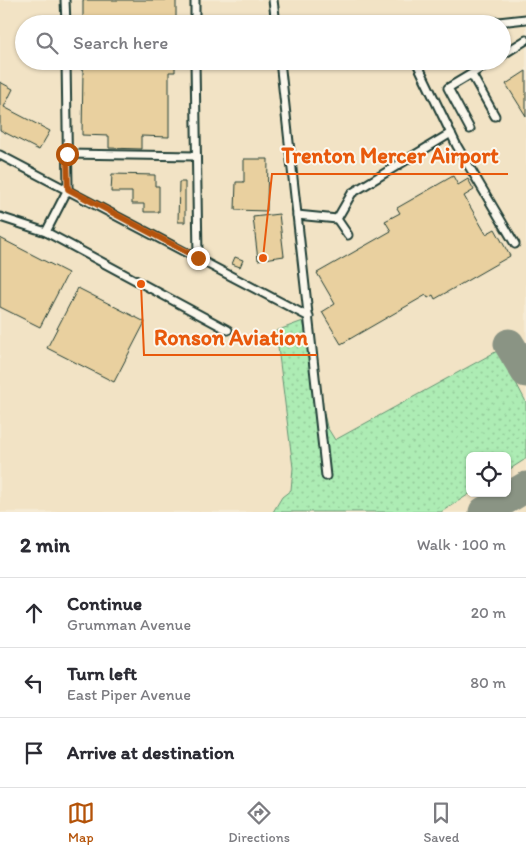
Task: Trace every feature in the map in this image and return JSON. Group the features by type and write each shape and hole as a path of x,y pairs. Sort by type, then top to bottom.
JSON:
{"lane":[{"path":"65,0 66,15"},
{"path":"195,0 195,15"},
{"path":"273,0 275,15"},
{"path":"511,21 526,19"},
{"path":"511,50 526,40"},
{"path":"46,232 68,189 66,70"},
{"path":"195,70 198,258"},
{"path":"281,70 326,476"},
{"path":"420,70 451,133 515,244"},
{"path":"470,129 448,88 480,70"},
{"path":"472,75 494,116"},
{"path":"337,220 352,193 451,133"},
{"path":"0,154 309,317"},
{"path":"67,154 196,156"},
{"path":"297,215 337,220 348,236"},
{"path":"0,217 46,232 228,330"}],"shaded area":[{"path":"0,0 526,0 526,512 0,512"}],"green space":[{"path":"303,321 327,427 335,440 499,350 526,402 526,457 511,468 511,452 466,452 466,496 441,512 273,512 282,497 291,490 293,468 276,331"}],"building":[{"path":"83,0 176,0 176,15 83,15"},
{"path":"83,70 175,70 175,72 169,72 169,137 141,136 141,149 109,148 109,136 82,135"},
{"path":"526,71 526,116 506,84"},
{"path":"0,82 13,89 4,107 50,131 39,150 0,130"},
{"path":"244,159 268,159 267,211 235,210 236,182 244,182"},
{"path":"112,174 155,175 155,186 159,186 159,212 144,212 144,204 132,204 132,192 111,192"},
{"path":"453,176 458,185 468,179 474,190 464,196 486,234 495,229 510,256 435,299 433,295 428,298 426,295 341,344 322,312 335,304 317,273 391,231 385,221 400,213 397,208"},
{"path":"179,182 185,182 185,222 178,222"},
{"path":"279,214 284,256 258,260 253,217"},
{"path":"0,238 68,273 40,327 0,307"},
{"path":"235,257 243,260 240,267 232,264"},
{"path":"78,288 145,322 114,382 47,348"}],"taxiway":[{"path":"509,344 526,372"},
{"path":"484,512 526,487"}],"place":[{"name":"Trenton Mercer Airport","path":"263,258"},
{"name":"Ronson Aviation","path":"141,284"}],"route":[{"path":"67,154 68,189 198,258"}]}
